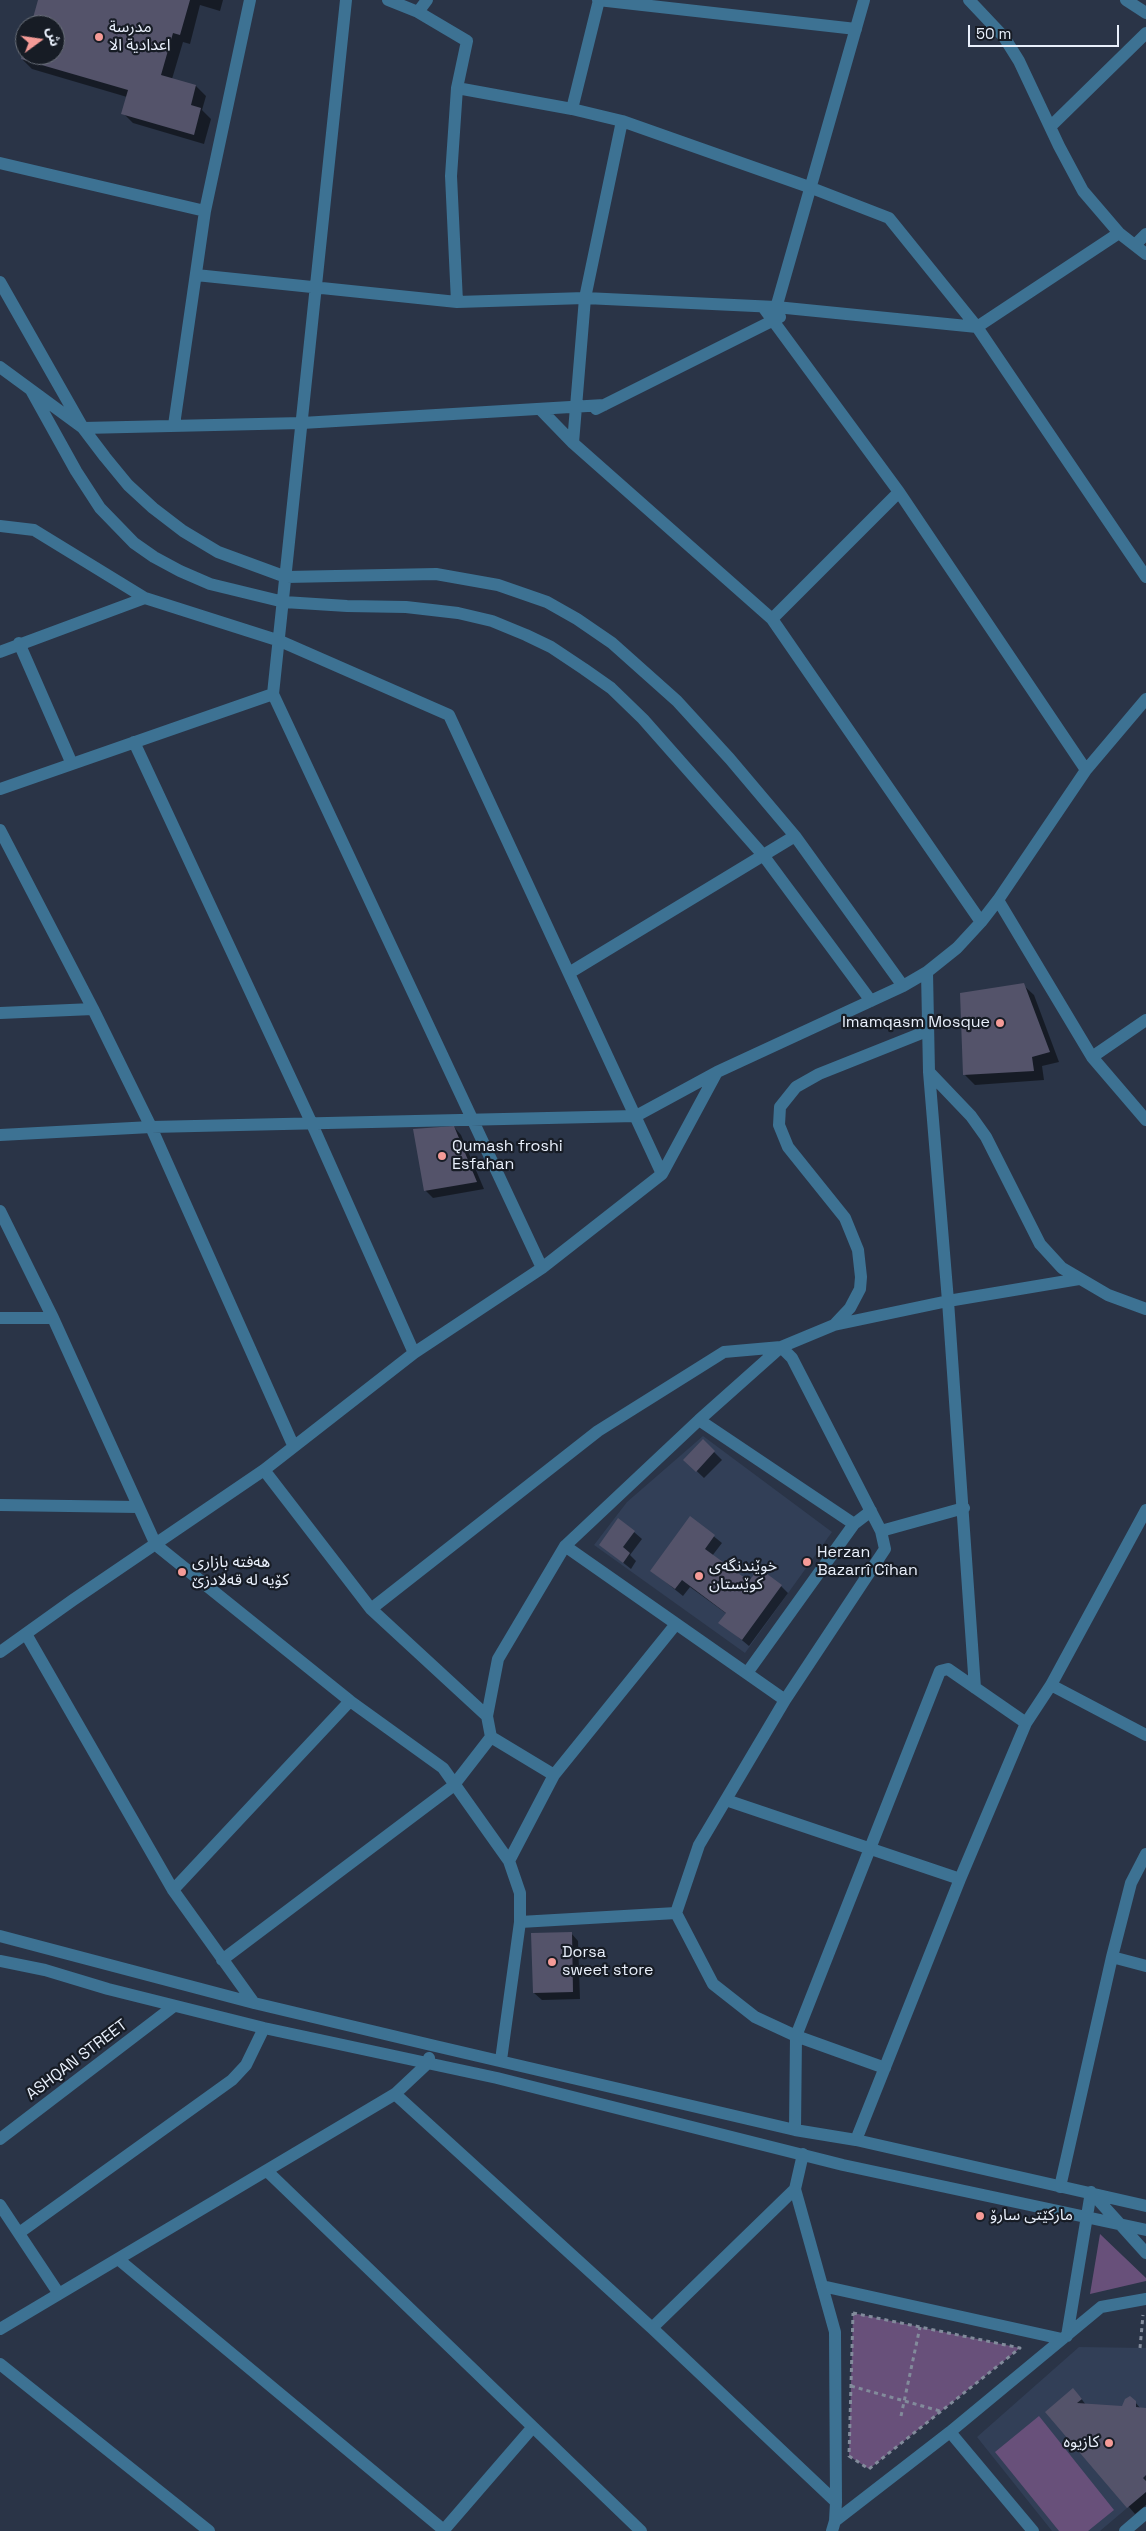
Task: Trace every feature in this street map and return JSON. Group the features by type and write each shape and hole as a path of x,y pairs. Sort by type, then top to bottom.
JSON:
{"street":[{"path":"174,425 205,211 250,0"},
{"path":"346,0 273,694 471,1121 542,1268"},
{"path":"388,0 418,12 467,41 457,88 451,176 457,302"},
{"path":"418,12 427,0"},
{"path":"572,109 599,0 856,29"},
{"path":"864,0 809,187 769,307 773,320 898,492 1086,770"},
{"path":"969,0 1004,36 1028,77 1050,127 1083,191 1119,233 1146,254"},
{"path":"1126,0 1146,13"},
{"path":"1050,127 1146,33"},
{"path":"457,88 572,109 622,122 809,187 889,218 977,326 1146,576"},
{"path":"573,443 585,298 622,122"},
{"path":"0,163 205,211"},
{"path":"196,275 457,302 585,298 769,307 977,326 1119,233"},
{"path":"1135,245 1146,234"},
{"path":"0,282 84,428 128,485 153,508 218,552 286,577 436,574 498,585 546,602 577,619 643,669 677,701 730,759 795,836 903,986"},
{"path":"558,428 575,414 604,405 795,309"},
{"path":"0,367 84,428 302,422 540,409 575,414"},
{"path":"31,390 88,491 116,525 134,543 154,558 210,584 284,602 347,606 406,606 458,613 492,622 551,647 611,688 643,719 763,855 872,1001"},
{"path":"540,409 573,443 772,619 981,922"},
{"path":"772,619 898,492"},
{"path":"0,526 34,530 145,598 280,641 449,715 662,1174"},
{"path":"0,652 145,598"},
{"path":"20,643 72,764"},
{"path":"0,790 273,694"},
{"path":"0,1134 151,1127 636,1116 717,1072 903,986 927,972 957,948 998,900 1086,770 1146,699"},
{"path":"134,742 312,1124 414,1353"},
{"path":"0,830 93,1009 151,1127 294,1445"},
{"path":"569,973 795,836"},
{"path":"998,900 1092,1057 1146,1120"},
{"path":"927,972 929,1072 964,1508 975,1688"},
{"path":"0,1014 93,1009"},
{"path":"1092,1057 1146,1020"},
{"path":"834,1326 850,1308 860,1289 861,1277 858,1250 845,1218 788,1147 779,1125 780,1107 796,1087 819,1074 927,1031"},
{"path":"0,1652 264,1470 414,1353 542,1268 662,1174 717,1072"},
{"path":"929,1072 971,1116 986,1137 1040,1244 1062,1268 1079,1279 1108,1295 1146,1309"},
{"path":"0,1210 53,1318 156,1545 350,1701 443,1768 509,1861 520,1893 520,1922 502,2060"},
{"path":"371,1610 607,1426 724,1352 781,1347 834,1326 948,1301 1079,1279"},
{"path":"0,1318 53,1318"},
{"path":"222,1960 454,1786 491,1737 487,1716 498,1659 565,1546 699,1420 781,1347"},
{"path":"781,1347 792,1358 881,1531 886,1550 785,1700 699,1845 676,1913 713,1984 755,2017 796,2036 885,2068"},
{"path":"699,1420 854,1524"},
{"path":"264,1470 371,1610 487,1716"},
{"path":"0,1505 138,1507"},
{"path":"881,1531 964,1508"},
{"path":"856,2140 960,1879 1026,1723 1051,1685 1146,1510"},
{"path":"747,1673 854,1524 871,1511"},
{"path":"565,1546 785,1700"},
{"path":"509,1861 554,1774 676,1624"},
{"path":"26,1634 173,1890 254,2003"},
{"path":"795,2130 796,2036 940,1671 948,1669 1026,1723"},
{"path":"1051,1685 1146,1735"},
{"path":"173,1890 350,1701"},
{"path":"491,1737 554,1774"},
{"path":"726,1800 960,1879"},
{"path":"1060,2187 1112,1957 1132,1883 1146,1854"},
{"path":"520,1922 676,1913"},
{"path":"0,1936 254,2003 431,2045 502,2060 795,2130 856,2140 1146,2206"},
{"path":"1112,1957 1146,1966"},
{"path":"0,1961 46,1970 174,2006 264,2028 428,2063 843,2165 1088,2216 1146,2230"},
{"name":"ASHQAN STREET","path":"0,2139 174,2006"},
{"path":"19,2233 226,2084 246,2065 264,2028"},
{"path":"0,2329 395,2094 428,2063 431,2045"},
{"path":"395,2094 652,2328 836,2502"},
{"path":"803,2154 795,2189 835,2332 836,2502 833,2526"},
{"path":"267,2171 641,2531"},
{"path":"652,2328 795,2189"},
{"path":"1064,2337 1091,2192"},
{"path":"1091,2192 1146,2253"},
{"path":"0,2205 59,2294"},
{"path":"118,2259 444,2531 532,2428"},
{"path":"822,2286 1064,2337"},
{"path":"833,2526 1101,2307 1145,2299"},
{"path":"0,2364 208,2531"},
{"path":"950,2432 1034,2531"},
{"path":"1125,2531 1146,2513"}],"path":[{"path":"1140,2348 1145,2299"},
{"path":"853,2313 1020,2348 869,2469 850,2456 851,2386 853,2313"},
{"path":"901,2416 920,2327"},
{"path":"851,2386 940,2412"}],"shaded area":[{"path":"703,1436 832,1532 745,1653 594,1545 627,1502"},
{"path":"1100,2234 1146,2278 1146,2281 1090,2294"},
{"path":"853,2313 1020,2348 869,2469 849,2456"},
{"path":"1079,2347 1146,2348 1146,2492 1100,2531 1052,2531 977,2437"},
{"path":"1039,2416 1114,2510 1088,2531 1059,2531 995,2452"}],"building":[{"path":"38,0 190,0 180,35 173,33 161,75 196,85 191,105 201,108 194,135 121,114 128,90 42,65 65,65 65,15 34,15"},
{"name":"Imamqasm Mosque","path":"1024,983 1050,1052 1032,1057 1034,1071 963,1075 960,993"},
{"name":"Qumash froshi Esfahan","path":"454,1126 477,1182 424,1191 413,1129"},
{"path":"703,1439 715,1451 696,1472 683,1460"},
{"name":"خوێندنگەی کوێستان","path":"690,1516 715,1535 705,1549 749,1581 759,1568 782,1585 742,1640 718,1623 726,1613 682,1580 675,1589 650,1571"},
{"path":"618,1518 635,1531 623,1547 630,1553 623,1563 599,1545"},
{"name":"Dorsa sweet store","path":"572,1932 573,1992 533,1993 531,1933"},
{"name":"کازیوه","path":"1073,2388 1082,2399 1077,2403 1122,2406 1125,2399 1130,2396 1136,2401 1136,2407 1146,2408 1146,2475 1143,2478 1146,2481 1146,2492 1127,2508 1045,2412"}],"place":[{"name":"مدرسة اعدادية الا","path":"99,37"},
{"name":"Imamqasm Mosque","path":"1000,1023"},
{"name":"Qumash froshi Esfahan","path":"442,1156"},
{"name":"Herzan Bazarrî Cîhan","path":"807,1562"},
{"name":"هەفتە بازاری کۆیە لە قەلادزێ","path":"182,1572"},
{"name":"خوێندنگەی کوێستان","path":"699,1576"},
{"name":"Dorsa sweet store","path":"552,1962"},
{"name":"مارکێتی سارۆ","path":"980,2216"},
{"name":"کازیوه","path":"1109,2443"}]}
